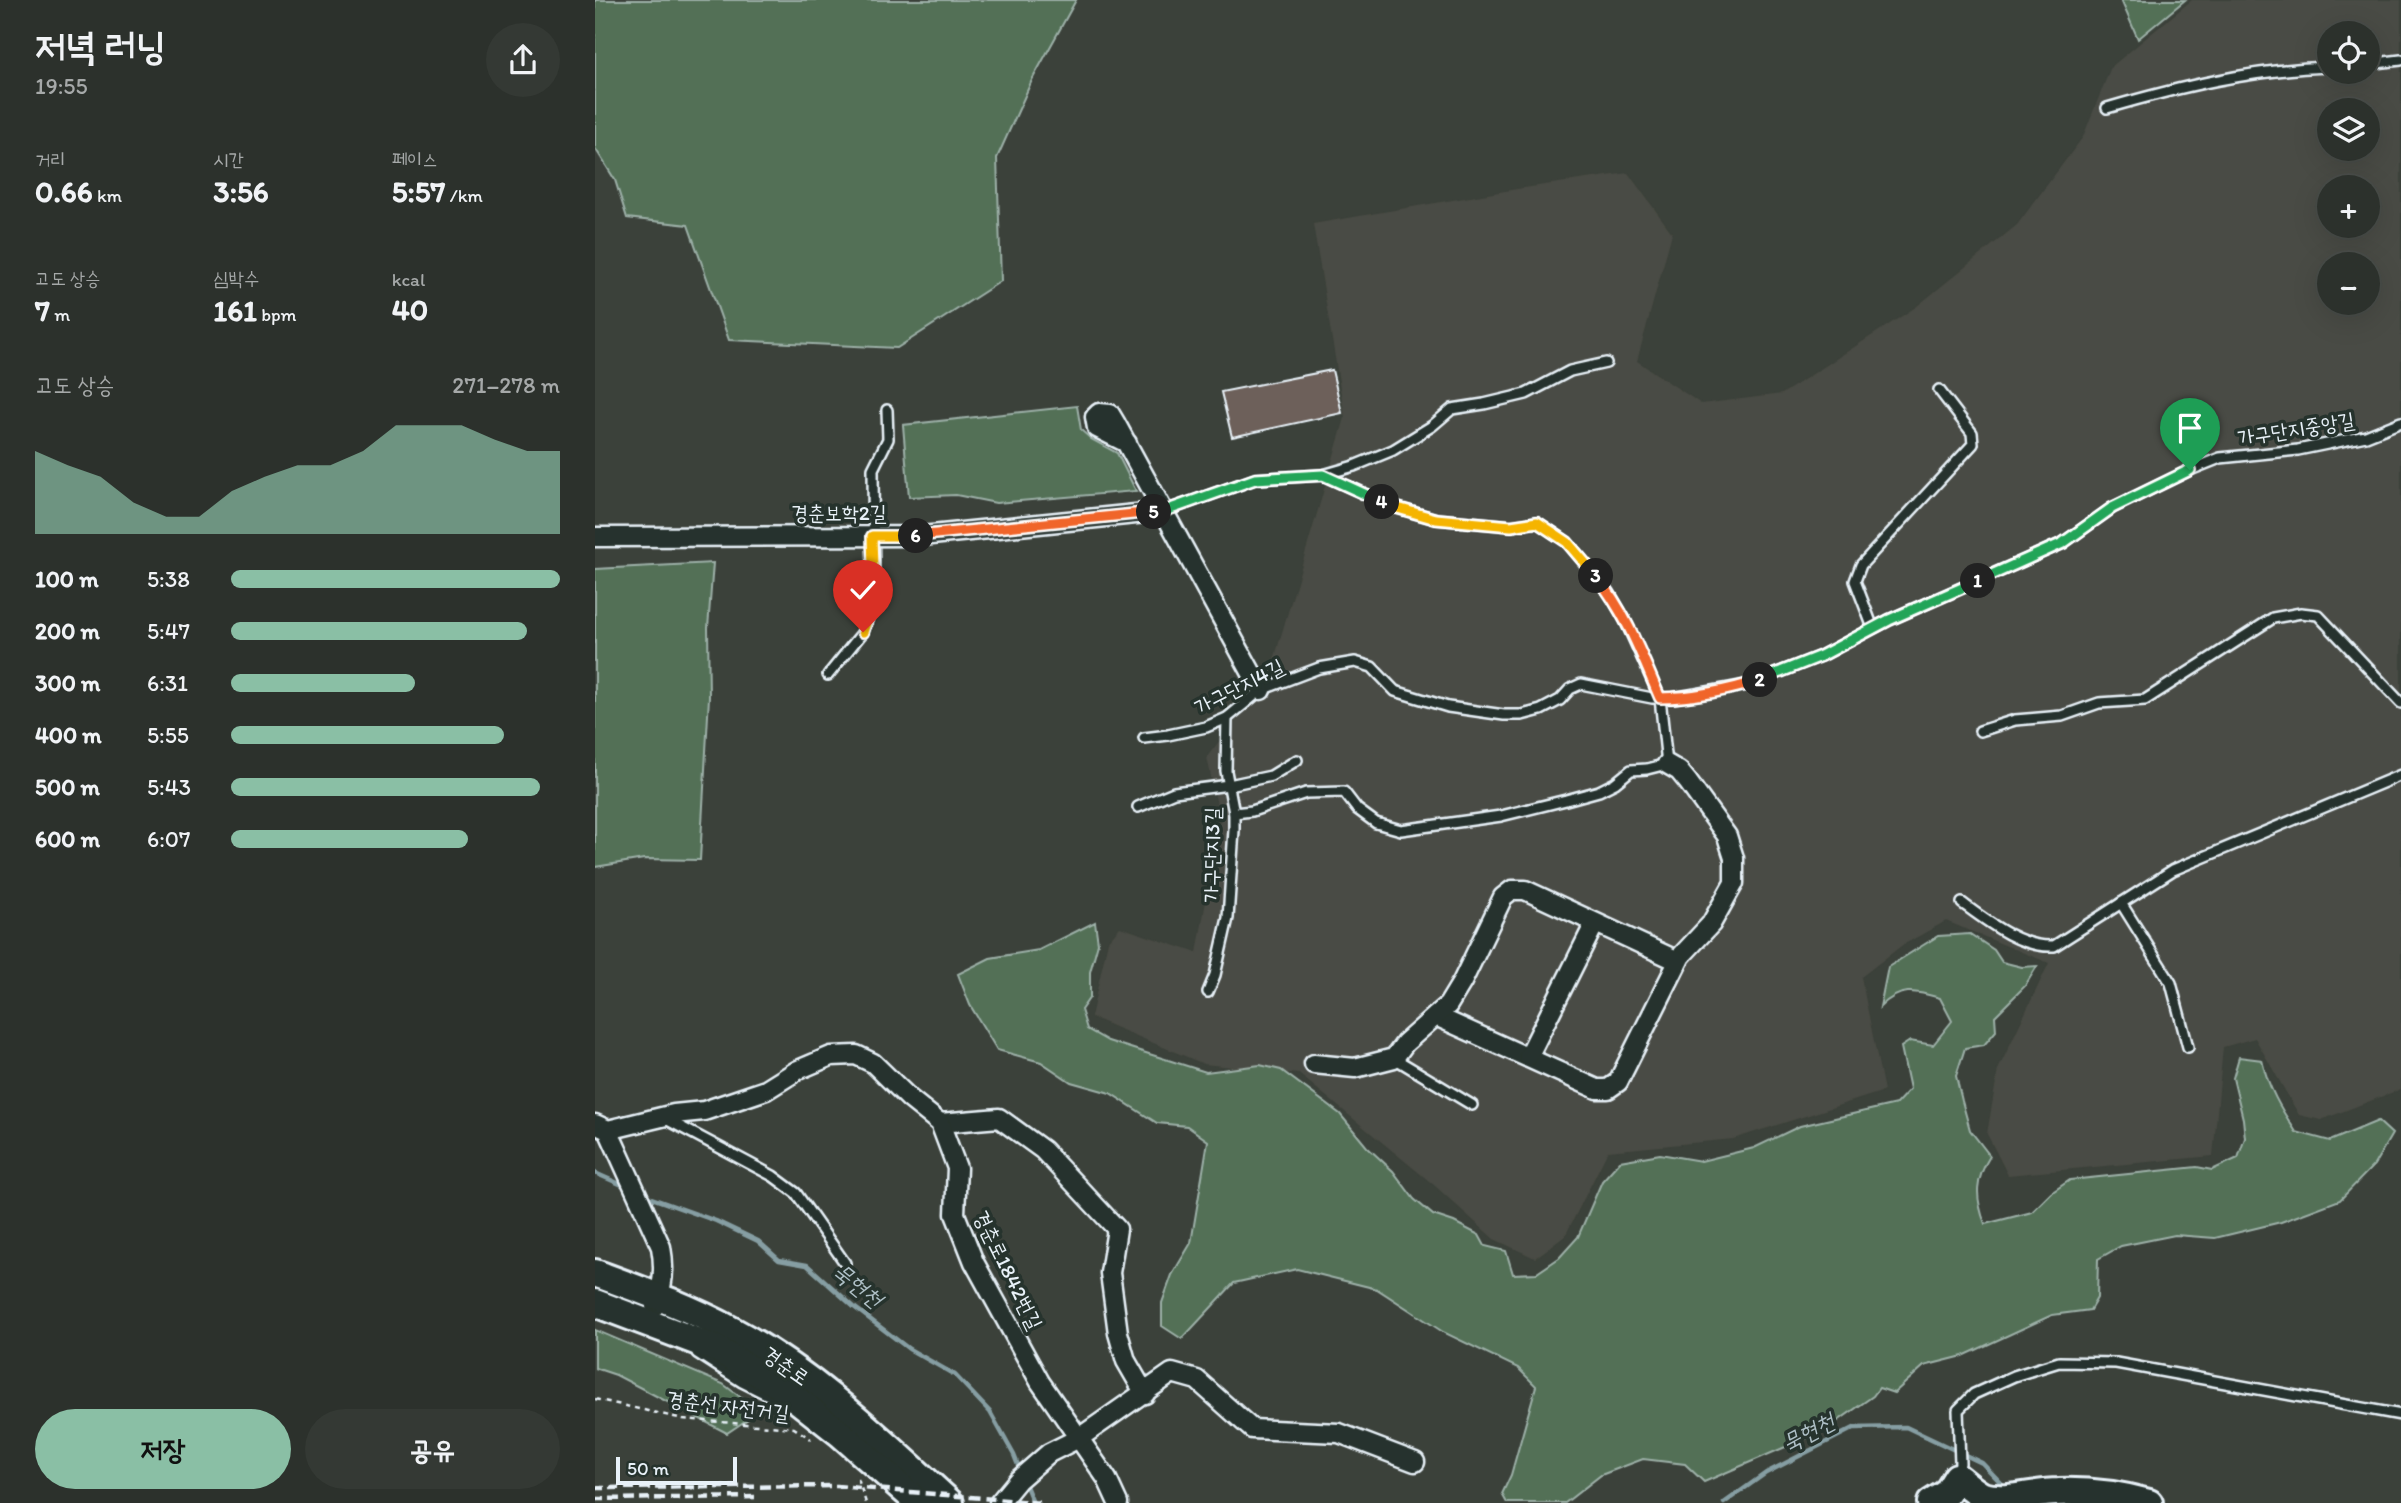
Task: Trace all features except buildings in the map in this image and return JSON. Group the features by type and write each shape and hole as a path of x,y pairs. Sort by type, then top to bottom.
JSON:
{"street":[{"path":"1127,443 1261,690"},
{"name":"경춘보학2길","path":"595,537 922,536 1165,511"},
{"path":"1436,1016 1597,1089 1608,1089 1618,1083 1678,961 1711,924 1734,883 1734,858 1727,836 1679,771 1667,764"},
{"path":"1314,1064 1356,1068 1394,1058 1405,1043 1448,1005 1503,897 1512,890 1525,890 1678,961"},
{"path":"1528,1057 1595,923"},
{"path":"648,1322 663,1280 661,1247 622,1164 601,1127 704,1111 766,1090 798,1070 831,1056 856,1055 873,1063 910,1099 940,1123 999,1118 1043,1150 1117,1229 1110,1273 1118,1333 1126,1361 1145,1394"},
{"name":"경춘로1842번길","path":"940,1123 957,1168 955,1214 975,1262 1040,1382 1107,1479 1118,1503"},
{"name":"경춘로","path":"595,1273 659,1297 734,1331 797,1372 854,1417 950,1503"},
{"name":"경춘로","path":"595,1303 717,1349 780,1386 820,1431 919,1503"},
{"path":"999,1503 1018,1480 1049,1453 1079,1438 1172,1373 1198,1380 1252,1429 1339,1433 1415,1462"},
{"path":"1931,1503 1947,1493 1958,1470 1983,1496 2005,1500 2036,1493 2059,1492 2094,1493 2149,1503"}],"lane":[{"path":"2380,63 2401,60"},
{"path":"2107,108 2244,75 2317,67"},
{"path":"1165,511 1255,479 1323,475 1394,450 1432,426 1452,408 1526,394 1570,371 1607,363"},
{"path":"1873,628 1855,581 1861,565 1973,444 1972,433 1939,390"},
{"path":"828,675 863,632 874,598 873,468 888,439 887,410"},
{"name":"가구단지중앙길","path":"1660,698 1747,685 1821,656 1873,628 2063,543 2112,508 2220,458 2298,450 2365,436 2401,422"},
{"path":"1234,813 1252,811 1306,793 1343,792 1357,809 1376,823 1401,830 1437,826 1501,816 1566,800 1599,791 1631,770 1667,764 1660,698 1625,620 1609,592 1567,542 1537,522 1511,526 1436,519 1394,507 1323,475"},
{"path":"1980,731 2015,720 2062,716 2099,703 2145,700 2273,618 2301,613 2318,615 2401,702"},
{"name":"가구단지4길","path":"1144,738 1206,727 1227,718 1261,690 1319,668 1355,662 1372,667 1395,691 1448,707 1504,715 1522,715 1541,710 1581,684 1660,698"},
{"name":"가구단지3길","path":"1208,992 1215,975 1228,918 1234,813 1226,771 1227,718"},
{"path":"1138,807 1174,792 1271,776 1297,760"},
{"path":"1962,903 1988,922 2040,947 2054,946 2173,870 2401,775"},
{"path":"2121,903 2171,983 2189,1047"},
{"path":"1394,1058 1472,1105"},
{"path":"662,1117 773,1176 796,1192 845,1263"},
{"path":"1958,1470 1958,1410 1974,1394 2014,1376 2059,1362 2116,1363 2401,1415"}],"path":[{"name":"경춘선 자전거길","path":"595,1399 683,1419 820,1431"},
{"path":"857,1475 866,1503"}],"shaded area":[{"path":"2192,0 2401,0 2401,1089 2321,1120 2299,1115 2255,1038 2223,1047 2213,1156 2008,1175 1987,1134 1998,1070 2049,963 1946,921 1901,946 1861,977 1884,1091 1733,1139 1608,1151 1565,1236 1535,1258 1494,1239 1434,1185 1299,1074 1204,1064 1091,1017 1108,941 1120,927 1197,953 1220,820 1207,757 1269,677 1345,418 1313,224 1628,173 1672,233 1637,361 1701,404 1782,394 1916,307 2017,225 2083,137 2111,67"}],"green space":[{"path":"595,0 1076,0 1032,80 997,158 1001,281 897,348 729,340 688,225 627,218 615,180 595,148"},
{"path":"2121,0 2185,0 2138,39"},
{"path":"1077,406 1081,430 1091,439 1117,453 1136,491 996,503 956,495 909,497 903,425"},
{"path":"713,563 708,628 709,697 700,860 644,859 595,867 595,569"},
{"path":"1095,922 1098,943 1090,972 1090,997 1081,1010 1087,1029 1108,1041 1206,1072 1260,1065 1281,1070 1340,1114 1367,1147 1393,1171 1414,1199 1433,1215 1479,1235 1485,1246 1506,1251 1513,1274 1537,1273 1559,1258 1578,1237 1602,1181 1620,1161 1660,1154 1701,1161 1754,1148 1800,1126 1896,1104 1910,1089 1901,1047 1910,1041 1933,1045 1952,1021 1940,998 1922,993 1901,993 1880,1007 1888,967 1938,936 1970,934 1994,950 2002,962 2022,967 2037,966 2025,986 1995,1016 1996,1031 1984,1045 1965,1048 1956,1076 1970,1130 1990,1156 1981,1173 1978,1189 1979,1205 1985,1224 2032,1212 2051,1193 2070,1180 2197,1167 2212,1170 2238,1158 2245,1138 2233,1078 2239,1057 2262,1060 2271,1089 2296,1132 2330,1141 2378,1121 2392,1134 2374,1165 2340,1200 2281,1222 2215,1238 2175,1235 2121,1246 2098,1259 2097,1298 2090,1310 2052,1315 1963,1356 1924,1366 1894,1393 1879,1388 1873,1396 1825,1430 1704,1482 1685,1464 1643,1459 1601,1475 1565,1503 1507,1503 1502,1494 1511,1475 1536,1386 1518,1368 1443,1332 1377,1289 1297,1269 1234,1283 1182,1339 1162,1326 1162,1303 1172,1275 1191,1243 1208,1141 1187,1126 1157,1123 1110,1093 1071,1082 1041,1062 997,1050 970,1005 958,974 990,958 1039,950"},
{"path":"595,1330 723,1384 751,1405 751,1417 727,1433 616,1375 595,1368"}],"waterway":[{"name":"묵현천","path":"595,1173 629,1188"},
{"name":"묵현천","path":"643,1195 716,1221 758,1241 779,1260 807,1265 854,1307 909,1349 955,1375 990,1412 1021,1473"},
{"name":"묵현천","path":"1724,1503 1766,1473 1854,1428 1906,1427 1982,1463 2006,1488"},
{"name":"묵현천","path":"1024,1481 1033,1503"}],"railway":[{"path":"595,1488 837,1486 1043,1503"},
{"path":"595,1499 759,1497"}],"route":[{"path":"863,632 874,598 872,536 922,536 1130,516 1165,511 1255,479 1323,475 1394,507 1436,519 1511,526 1537,522 1567,542 1609,592 1625,620 1660,698 1673,698 1747,685 1821,656 1889,620 2063,543 2112,508 2190,470"}]}
